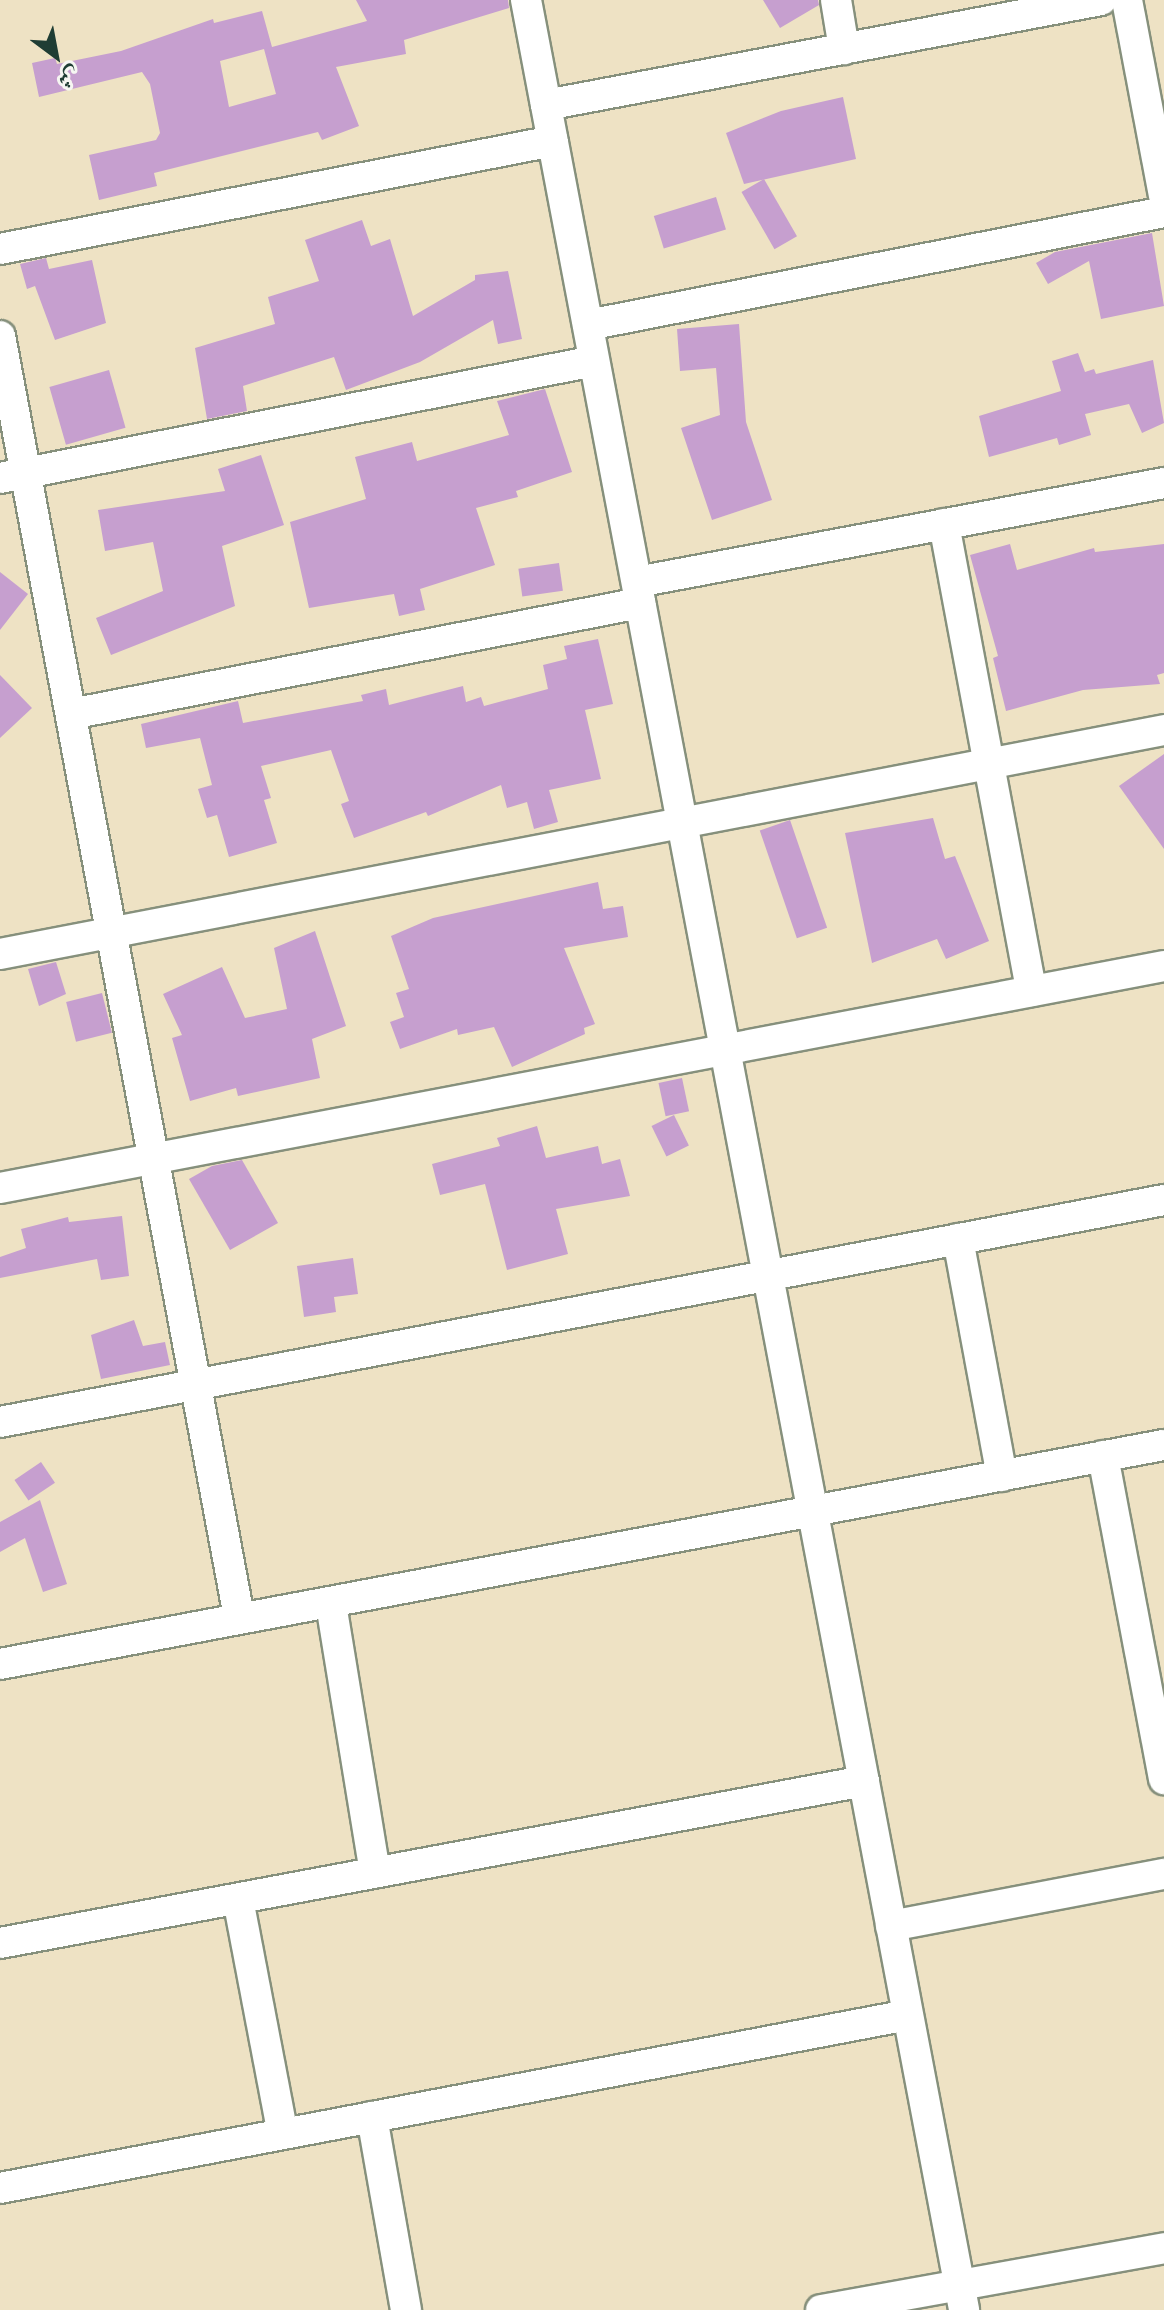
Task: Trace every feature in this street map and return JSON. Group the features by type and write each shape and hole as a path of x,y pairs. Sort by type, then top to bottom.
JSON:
{"street":[{"path":"526,0 961,2297"},
{"path":"836,0 844,49"},
{"path":"546,105 1101,0"},
{"path":"1127,0 1164,196"},
{"path":"0,249 553,141"},
{"path":"588,325 1164,212"},
{"path":"0,336 13,476 71,714 239,1617"},
{"path":"13,476 594,361"},
{"path":"71,714 944,524 1164,483"},
{"path":"944,524 1031,991"},
{"path":"0,954 1164,730"},
{"path":"0,1188 1164,966"},
{"path":"0,1422 1164,1200"},
{"path":"958,1239 1002,1476"},
{"path":"0,1664 1164,1445"},
{"path":"1103,1456 1150,1631 1164,1779"},
{"path":"331,1604 375,1872"},
{"path":"0,1943 864,1781"},
{"path":"891,1926 1164,1874"},
{"path":"238,1899 283,2134"},
{"path":"0,2188 908,2015"},
{"path":"372,2117 406,2310"},
{"path":"821,2310 961,2297 1164,2248"}],"building":[{"path":"356,0 508,0 509,8 404,40 406,54 336,67 359,126 322,140 318,132 154,173 157,186 99,200 89,155 156,140 160,133 150,84 142,72 39,97 32,63 55,58 57,64 121,51 213,19 214,23 262,11 272,47 367,21","holes":["264,49 276,94 229,107 220,61"]},
{"path":"763,0 818,0 819,5 780,28"},
{"path":"843,97 856,159 744,184 726,133 781,111"},
{"path":"764,179 797,236 774,249 741,192"},
{"path":"716,197 726,230 664,249 654,216"},
{"path":"362,220 371,246 390,239 413,316 475,280 475,275 508,271 522,339 498,344 493,320 420,362 346,390 334,357 243,386 247,411 207,419 195,348 275,324 268,297 319,281 305,240"},
{"path":"1152,233 1164,306 1101,319 1089,261 1048,284 1036,263 1055,252"},
{"path":"46,258 49,269 92,260 106,323 55,340 35,286 27,289 20,264"},
{"path":"739,324 746,422 772,500 712,520 681,428 720,415 716,368 680,371 677,329"},
{"path":"1078,353 1085,372 1094,369 1096,374 1153,360 1164,423 1142,433 1129,404 1085,414 1091,435 1059,445 1057,438 989,457 979,416 1061,391 1052,361"},
{"path":"109,370 126,428 66,445 49,387"},
{"path":"545,389 572,472 516,491 518,497 476,508 495,565 420,589 425,610 399,616 394,594 309,608 290,522 366,499 355,457 412,442 417,461 509,435 497,401"},
{"path":"261,455 284,525 222,546 235,606 111,655 96,618 163,591 153,542 105,551 98,510 225,491 218,469"},
{"path":"1010,544 1017,570 1094,548 1095,552 1164,544 1164,673 1157,675 1160,684 1083,690 1006,711 993,658 998,656 970,555"},
{"path":"559,563 563,591 522,596 518,569"},
{"path":"0,572 28,594 0,630"},
{"path":"598,639 613,704 585,710 601,779 549,790 558,822 534,829 527,802 507,808 501,785 428,816 426,812 354,838 341,804 349,801 331,750 261,766 271,798 264,800 277,843 229,857 217,815 207,818 198,789 212,785 200,738 146,748 141,724 238,701 243,723 363,701 361,695 386,689 389,705 463,686 466,702 481,697 484,706 548,689 543,665 567,659 564,646"},
{"path":"0,675 32,708 0,738"},
{"path":"1164,754 1164,849 1119,786"},
{"path":"933,818 945,859 955,856 989,941 946,959 937,939 872,963 845,833"},
{"path":"790,820 827,928 797,938 760,830"},
{"path":"598,882 603,909 623,906 628,937 564,948 595,1024 584,1028 585,1034 512,1067 494,1027 458,1035 457,1029 400,1049 390,1022 404,1017 396,993 409,989 391,936 433,918"},
{"path":"315,931 346,1026 312,1039 320,1078 238,1096 236,1088 190,1101 172,1038 182,1035 163,994 222,967 245,1018 287,1009 274,948"},
{"path":"56,962 66,994 39,1006 28,969"},
{"path":"102,993 112,1033 76,1042 66,1002"},
{"path":"682,1078 689,1111 666,1116 659,1083"},
{"path":"674,1115 689,1146 666,1157 652,1126"},
{"path":"537,1126 546,1158 598,1146 602,1164 620,1159 630,1196 556,1209 568,1254 507,1270 485,1184 440,1195 432,1164 500,1146 497,1138"},
{"path":"242,1160 278,1223 230,1250 189,1179 212,1166"},
{"path":"122,1216 129,1276 101,1280 97,1259 0,1278 0,1257 26,1248 21,1229 68,1217 69,1222"},
{"path":"353,1258 358,1294 334,1297 336,1312 304,1317 297,1266"},
{"path":"134,1320 143,1346 165,1342 170,1365 101,1379 91,1335"},
{"path":"41,1462 55,1483 28,1501 14,1480"},
{"path":"40,1500 67,1584 43,1592 25,1538 0,1552 0,1522"}]}
